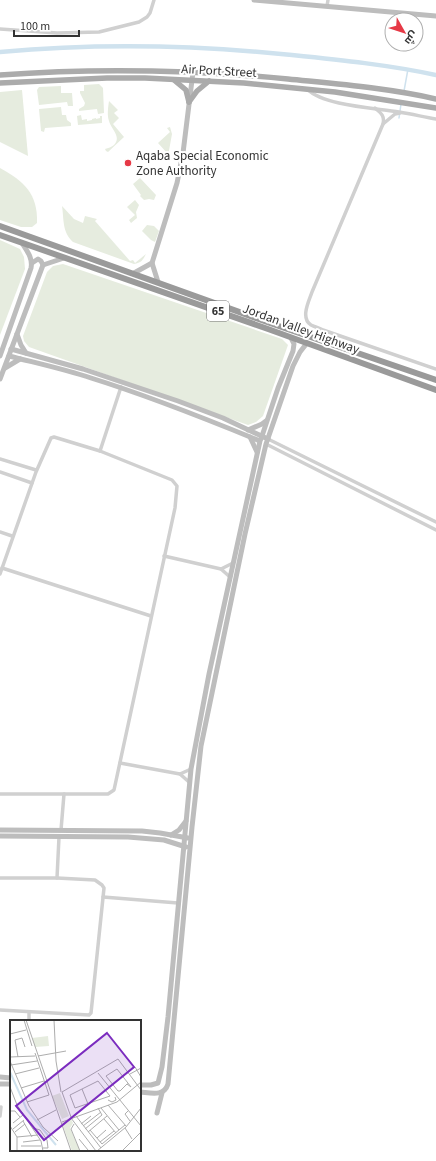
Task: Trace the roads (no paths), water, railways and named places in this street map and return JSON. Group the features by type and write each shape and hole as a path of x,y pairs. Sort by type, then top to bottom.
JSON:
{"highway":[{"name":"Jordan Valley Highway","path":"0,226 158,282 269,326 291,338 436,390"},
{"name":"Jordan Valley Highway","path":"0,235 64,258 436,380"},
{"path":"41,250 44,242"}],"main road":[{"name":"Air Port Street","path":"0,75 108,71 193,72 319,82 371,88 436,99"},
{"name":"Air Port Street","path":"0,83 107,78 268,84 307,88 436,108"},
{"path":"174,80 186,90 189,102"},
{"path":"189,102 197,91 209,81"}],"street":[{"path":"0,28 56,33 99,32 140,22 150,13 154,0"},
{"path":"254,0 283,1 436,16"},
{"path":"327,6 328,0"},
{"path":"158,282 152,263 177,183 183,153 193,72"},
{"path":"307,88 313,94 324,99 436,119"},
{"path":"375,108 383,116 383,124 312,292 308,303 306,316 311,324 323,330 436,369"},
{"path":"383,124 395,114 401,112"},
{"path":"1,353 17,312 32,263 29,253 22,244"},
{"path":"43,265 64,258"},
{"path":"0,379 43,265 41,260 38,259 32,263"},
{"path":"134,273 152,263"},
{"path":"17,334 26,353"},
{"path":"157,1113 168,1079 187,847 184,838 191,769 209,674 257,452 267,420 293,351 294,344 291,338"},
{"path":"158,1083 162,1067 168,1017 183,856 190,839 203,739 245,534 267,442 293,366 307,343"},
{"path":"11,349 83,369 199,409 248,430 267,442 436,530"},
{"path":"9,356 77,374 200,416 250,437 261,438"},
{"path":"4,369 11,363 20,359"},
{"path":"100,451 122,382"},
{"path":"248,430 262,424 267,420"},
{"path":"0,574 36,470 49,439 52,437 100,451 172,480 177,486 174,508 115,788 108,794 0,794"},
{"path":"250,437 257,452"},
{"path":"267,442 436,522"},
{"path":"0,459 36,470"},
{"path":"0,472 32,483"},
{"path":"0,532 12,536"},
{"path":"164,556 221,569 230,577"},
{"path":"221,569 233,563"},
{"path":"2,568 151,616"},
{"path":"120,763 180,774 190,782"},
{"path":"180,774 191,769"},
{"path":"61,830 64,794"},
{"path":"171,835 179,830 186,821"},
{"path":"0,830 142,831 190,839"},
{"path":"0,836 128,837 164,840 187,847"},
{"path":"57,878 59,837"},
{"path":"173,843 183,856"},
{"path":"0,878 95,880 102,884 104,888 91,1013 89,1015 0,1010"},
{"path":"103,897 178,903"},
{"path":"29,1012 29,1020"},
{"path":"0,1077 10,1078"},
{"path":"158,1083 164,1091"},
{"path":"141,1085 158,1083"},
{"path":"141,1092 164,1091"},
{"path":"0,1116 1,1107"}],"waterway":[{"path":"0,52 73,47 183,47 292,55 347,61 401,68 436,75"},
{"path":"404,91 408,69"},
{"path":"399,118 401,104"}],"place":[{"name":"Aqaba Special Economic Zone Authority","path":"128,163"}]}
